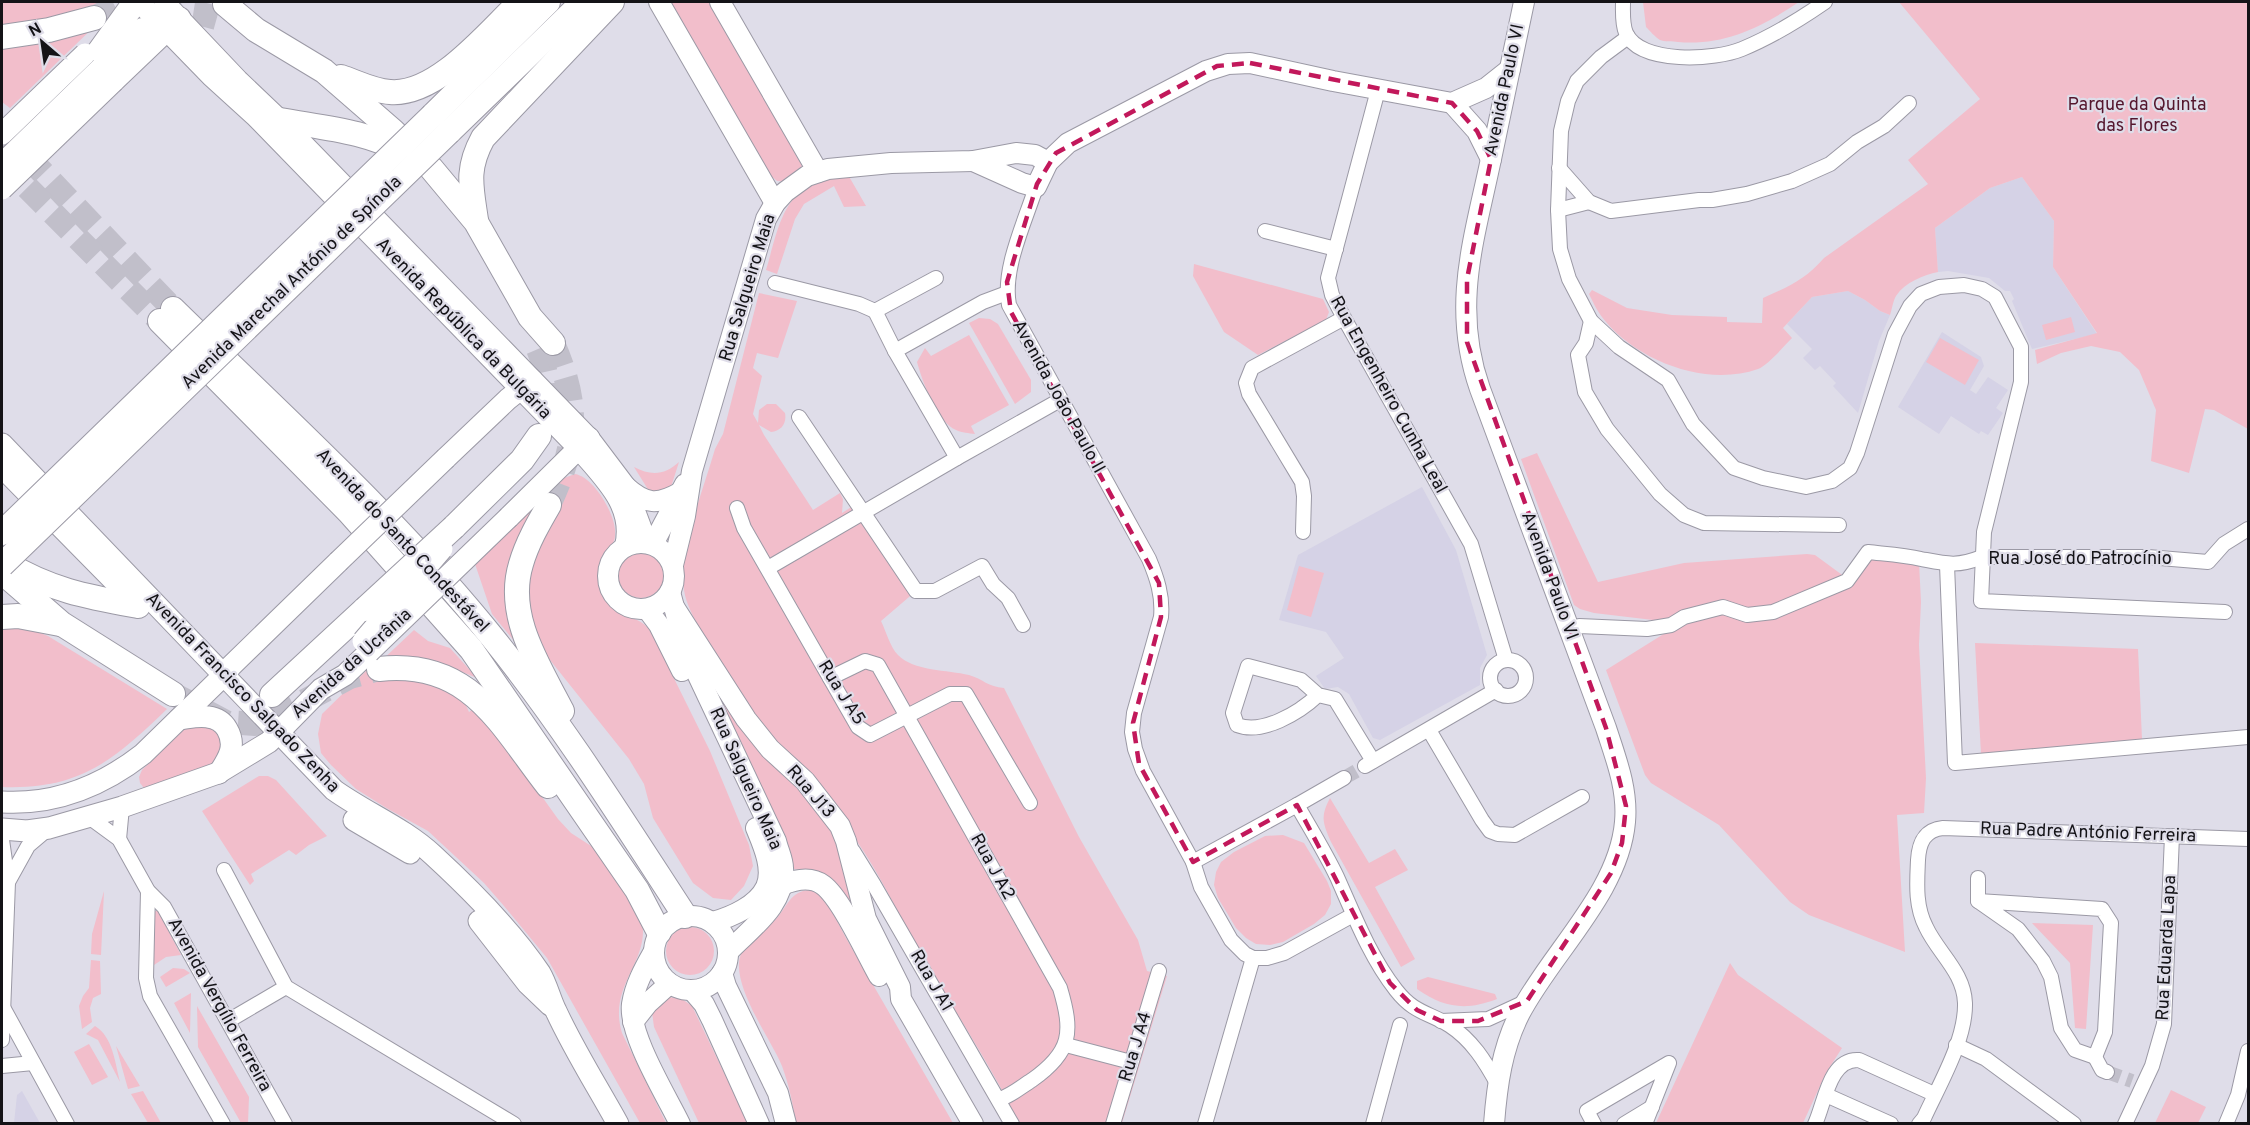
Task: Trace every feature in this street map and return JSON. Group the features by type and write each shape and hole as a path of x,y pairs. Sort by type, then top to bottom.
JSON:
{"highway":[{"path":"324,71 390,92 417,88 430,83 446,72 520,2"},
{"name":"Avenida Marechal António de Spínola","path":"2,565 441,123 548,2"},
{"name":"Avenida Marechal António de Spínola","path":"2,533 441,123 582,2"},
{"path":"476,222 470,172 473,155 483,138 612,2"},
{"path":"2,166 98,67 136,4"},
{"path":"222,12 324,71 381,119 431,168 476,222 546,346"},
{"path":"2,37 49,30 94,18"},
{"path":"2,150 98,67 163,26"},
{"path":"280,120 343,130 387,142 431,168"},
{"name":"Avenida do Santo Condestável","path":"656,942 637,890 471,649 444,616 167,315 373,505 491,635 598,783 685,916"},
{"path":"272,695 482,499 522,460 539,436"},
{"path":"549,505 520,565 517,582 519,614 529,647 598,783"},
{"path":"2,560 31,578 61,590 138,606"},
{"path":"2,572 62,624 173,694"},
{"path":"2,616 18,616 62,624"},
{"path":"369,655 440,675 466,688 493,715 571,814 616,860"}],"main road":[{"name":"Avenida República da Bulgária","path":"164,2 163,26 211,76 255,116 527,385"},
{"path":"659,2 775,203"},
{"path":"720,2 818,172"},
{"name":"Avenida Paulo VI","path":"1494,1124 1498,1085 1507,1045 1527,1000 1606,882 1618,857 1625,821 1625,794 1621,773 1471,359 1467,342 1465,295 1524,2"},
{"name":"Avenida República da Bulgária","path":"136,4 238,80 280,120 527,385 626,487 650,543"},
{"name":"Avenida João Paulo II","path":"1036,187 1048,162 1074,139 1217,66 1238,62 1250,63 1452,103"},
{"path":"2,134 98,67"},
{"path":"2,189 98,67"},
{"path":"1491,159 1477,131 1452,103 1486,88 1510,69"},
{"name":"Rua Salgueiro Maia","path":"673,565 685,516 692,471 766,219 775,203 785,192 807,176 818,172 891,163 973,161 1016,153 1035,155 1048,162"},
{"name":"Rua Salgueiro Maia","path":"973,161 1036,187"},
{"path":"2,802 29,802 68,795 106,779 143,754 446,458 508,399 527,385"},
{"name":"Avenida República da Bulgária","path":"583,443 622,504 627,523 625,546"},
{"name":"Avenida da Ucrânia","path":"2,829 27,831 49,828 122,807 218,773 274,737 321,689 345,675 369,655 583,443"},
{"name":"Avenida Francisco Salgado Zenha","path":"2,444 274,737 335,807 362,826 403,848 423,864 475,917 506,953 528,984 556,1012 618,1124"},
{"name":"Avenida Francisco Salgado Zenha","path":"2,467 138,606 219,680"},
{"name":"Rua Salgueiro Maia","path":"650,543 692,471"},
{"path":"626,487 637,497 651,502 666,501 681,492"},
{"path":"369,655 441,552 454,526"},
{"path":"650,543 662,549 673,565 675,580 672,600 647,609 635,609 624,605 609,587 610,564 625,546 650,543"},
{"name":"Rua Salgueiro Maia","path":"672,600 685,648 776,841 783,867 782,885"},
{"name":"Rua J13","path":"672,600 746,719 770,749 805,782 840,826 866,919 900,987 901,999 973,1124"},
{"name":"Rua Salgueiro Maia","path":"647,609 659,625 677,660 746,803 764,848 768,874 766,888 752,903 729,918 713,922"},
{"path":"179,719 208,717 218,720 225,726 231,736 232,748 218,773"},
{"path":"143,754 134,779 139,791 148,798"},
{"name":"Rua J13","path":"782,885 791,881 811,880 821,883 837,902 888,991 901,999"},
{"path":"728,952 778,899 782,885"},
{"path":"656,942 657,970 669,984 680,989 704,988 714,982 727,963 728,952 726,940 721,930 713,922 699,916 685,916 666,924 656,942 636,990 632,1012 633,1022 680,1124"},
{"path":"722,973 726,986 778,1093 786,1124"},
{"path":"633,1022 648,1003 669,984"},
{"path":"692,990 712,1020 759,1124"}],"street":[{"path":"1623,2 1624,25 1628,37 1639,46 1656,53 1700,58 1741,50 1780,30 1825,2"},
{"path":"1628,37 1601,57 1577,81 1568,101 1561,131 1558,210 1560,249 1569,279 1591,321 1619,347 1668,380 1693,424 1734,468 1763,478 1806,487 1832,482 1850,468 1857,453 1895,334 1910,306 1921,294 1939,286 1964,285 1982,289 1995,297 2022,347 2021,382 1984,532 1981,601 2225,612"},
{"name":"Rua Engenheiro Cunha Leal","path":"1378,90 1328,283 1344,318 1470,544 1506,660"},
{"path":"1559,168 1589,202 1611,211 1735,196 1792,181 1830,164 1857,142 1884,126 1909,103"},
{"name":"Avenida João Paulo II","path":"1036,187 1010,268 1007,293 1011,312 1149,559 1159,583 1161,617 1134,713 1133,738 1143,771 1192,862 1201,887 1231,940 1245,954 1253,957"},
{"path":"1558,210 1589,202"},
{"path":"1265,231 1336,249"},
{"path":"875,310 936,278"},
{"path":"775,283 875,310 895,351 957,458"},
{"path":"895,351 983,302 1007,293"},
{"path":"1303,532 1302,482 1249,394 1246,383 1252,368 1344,318"},
{"path":"1591,321 1586,344 1578,355 1585,392 1615,438 1660,494 1684,514 1704,523 1839,525"},
{"path":"768,568 1060,400"},
{"path":"799,417 916,591 935,591 982,566 993,584 1008,598 1023,625"},
{"name":"Rua J A5","path":"737,508 744,528 858,727 870,735 950,694 966,694 1030,803"},
{"name":"Rua José do Patrocínio","path":"1569,630 1579,626 1647,629 1671,626 1684,617 1724,607 1747,615 1773,612 1847,580 1868,552 1920,558 1947,565 1966,564 1982,557 2148,557 2208,562 2224,544 2248,529"},
{"path":"1947,565 1955,763 2248,737"},
{"path":"1506,660 1512,660 1521,666 1526,678 1524,685 1514,695 1506,696 1496,690 1491,682 1493,668 1506,660"},
{"name":"Rua J A2","path":"830,678 865,662 878,665 1060,988 1068,1016 1066,1045"},
{"path":"1318,696 1268,727 1248,729 1237,725 1233,713 1248,666 1301,680 1318,696 1335,699 1369,763 1496,690"},
{"path":"1429,730 1490,831 1515,835 1582,797"},
{"path":"1192,862 1344,778"},
{"path":"1297,805 1336,875 1353,915 1390,983 1417,1011 1441,1021 1462,1035 1474,1047 1498,1085"},
{"path":"119,838 122,807"},
{"name":"Avenida Vergílio Ferreira","path":"89,817 119,838 148,891 164,907 285,1124"},
{"path":"8,882 28,846 49,828"},
{"name":"Rua Padre António Ferreira","path":"1956,1044 1964,1020 1964,990 1954,969 1925,925 1918,900 1919,848 1928,833 1942,828 2248,839"},
{"name":"Rua Eduarda Lapa","path":"2125,1124 2138,1084 2152,1066 2164,1024 2172,836"},
{"path":"2,840 8,882 2,1040"},
{"name":"Rua J A1","path":"846,841 1000,1099 1012,1124"},
{"path":"224,870 286,987 514,1124"},
{"path":"1978,878 1978,901"},
{"name":"Avenida Vergílio Ferreira","path":"148,891 146,978 150,996 223,1124"},
{"path":"1978,901 2018,928 2037,953 2051,977 2061,1028 2075,1050 2095,1057 2102,1070 2107,1072"},
{"path":"1978,901 2102,909 2111,923 2105,1032 2095,1057"},
{"path":"1205,1124 1253,957 1267,958 1284,953 1353,915"},
{"name":"Rua J A4","path":"1113,1124 1159,971"},
{"path":"228,1021 286,987"},
{"path":"1441,1021 1488,1018 1527,1000"},
{"path":"3,1008 66,1124"},
{"path":"1373,1124 1400,1025"},
{"path":"1919,1124 1924,1118 1956,1044 1986,1059 2074,1124"},
{"path":"1000,1099 1010,1095 1047,1069 1066,1045 1131,1062"},
{"path":"2226,1124 2238,1095 2248,1051"},
{"path":"1815,1124 1837,1070 1845,1062 1859,1060 1934,1094"},
{"path":"2,1066 33,1063"},
{"path":"1594,1124 1587,1111 1669,1063 1645,1124"},
{"path":"1826,1095 1891,1124"},
{"path":"1624,1124 1652,1107"}],"highlighted area":[{"path":"1250,63 1452,103 1477,131 1491,159 1467,279 1467,342 1606,728 1626,806 1622,843 1611,873 1527,1001 1478,1021 1441,1021 1417,1010 1390,983 1297,805 1193,862 1139,764 1133,723 1161,617 1159,583 1011,312 1007,282 1037,184 1056,153 1217,66"}],"shaded area":[{"path":"2022,177 2054,221 2053,267 2097,334 2032,349 2010,291 2005,291 1989,278 1948,271 1938,272 1935,228 1990,188"},
{"path":"1848,291 1890,315 1879,341 1858,413 1833,386 1836,383 1820,366 1815,370 1803,358 1812,349 1787,324 1812,297"},
{"path":"1942,332 1981,357 1984,366 1970,390 1976,394 1988,377 2008,390 1996,408 2003,413 1988,435 1981,431 1979,434 1951,416 1939,434 1898,407"},
{"path":"1422,487 1456,550 1487,655 1480,668 1480,685 1380,740 1373,738 1349,694 1338,687 1325,689 1316,676 1344,658 1326,632 1279,620 1298,555"},
{"path":"22,1091 40,1123 14,1123 17,1095"}],"green space":[{"path":"2,2 113,2 100,21 10,108 2,102 2,47 32,26 2,28"},
{"path":"670,2 709,2 801,158 802,169 788,182 777,181 770,175"},
{"path":"1643,2 1799,2 1757,27 1742,33 1727,38 1695,42 1658,39 1646,27"},
{"name":"Parque da Quinta das Flores","path":"1899,2 2248,2 2248,429 2214,410 2205,409 2189,473 2151,461 2156,410 2139,370 2120,352 2091,346 2061,353 2037,364 2035,350 2097,333 2053,267 2054,221 2022,177 1990,188 1935,228 1938,272 1921,277 1904,287 1895,298 1890,315 1848,291 1812,297 1783,328 1792,338 1771,360 1758,369 1738,374 1718,375 1696,373 1676,367 1637,349 1620,336 1598,312 1589,294 1592,290 1627,308 1672,315 1727,317 1727,322 1762,323 1763,298 1803,277 1824,258 1928,184 1908,160 1980,99"},
{"path":"847,173 866,206 844,207 834,186 804,204 795,219 777,274 766,270 776,235 790,203 807,186"},
{"path":"1194,264 1323,299 1329,312 1326,320 1258,355 1224,332 1193,276"},
{"path":"759,293 797,301 778,358 757,353 753,368 762,376 753,414 758,423 759,410 767,404 776,404 785,413 784,424 778,430 771,432 759,425 764,435 813,510 840,493 843,499 842,513 856,504 916,591 881,621 895,652 912,664 969,675 1004,688 1079,837 1138,940 1147,971 1167,976 1122,1123 1019,1123 996,1079 919,950 865,853 837,814 734,688 701,632 689,606 685,596 683,575 688,539 715,449 723,434"},
{"path":"2071,317 2075,332 2046,340 2042,325"},
{"path":"979,318 990,319 998,324 1031,380 1031,392 1015,404 969,323"},
{"path":"969,335 1009,405 971,426 975,434 956,430 943,419 927,390 917,362 925,348 931,356"},
{"path":"1940,338 1979,360 1965,385 1926,362"},
{"path":"1537,453 1598,582 1684,563 1807,554 1815,555 1845,577 1773,606 1668,619 1653,620 1594,613 1580,609 1574,605 1521,459"},
{"path":"679,462 671,487 664,493 649,491 634,467 646,472 658,473 668,470"},
{"path":"575,474 590,482 597,490 608,508 615,527 614,540 601,566 602,591 607,601 618,612 644,624 650,630 710,751 749,845 753,866 744,886 731,900 713,898 693,883 653,818 644,784 629,759 546,655 506,600 515,642 492,614 475,564 556,481"},
{"path":"641,552 657,559 664,575 657,591 641,598 625,591 618,575 625,559"},
{"path":"1867,555 1919,562 1921,602 1919,645 1926,778 1924,813 1897,815 1905,952 1809,915 1790,902 1719,825 1651,783 1645,775 1606,670 1678,625 1725,610 1747,619 1845,584"},
{"path":"1299,566 1324,573 1311,617 1287,610"},
{"path":"2,626 48,636 167,709 112,757 75,777 29,787 2,787"},
{"path":"414,630 428,641 450,648 477,678 455,669 412,658 379,663"},
{"path":"1975,643 2138,649 2142,739 1981,754"},
{"path":"698,663 831,822 857,919 834,883 819,875 794,869 776,818"},
{"path":"369,668 407,676 462,696 469,712 477,706 558,819 571,833 602,853 641,917 643,932 641,946 620,1000 619,1016 622,1033 666,1123 640,1123 547,958 484,883 428,831 356,789 321,753 318,734 322,714"},
{"path":"195,721 223,732 222,761 144,788 139,777 142,770 184,728"},
{"path":"259,776 268,776 276,780 327,836 296,855 289,850 251,874 254,881 250,885 202,811"},
{"path":"1330,798 1369,863 1395,849 1408,870 1375,887 1415,959 1401,967 1331,842 1324,820"},
{"path":"1283,835 1304,843 1327,881 1331,891 1331,904 1325,915 1314,924 1283,942 1270,945 1256,944 1236,928 1218,898 1214,885 1216,872 1221,862 1234,852 1265,836"},
{"path":"811,890 826,900 953,1123 796,1124 787,1080 777,1054 745,993 740,978 739,964 745,948 775,920 790,900 798,893"},
{"path":"104,891 101,955 91,954 92,934"},
{"path":"154,911 158,911 181,955 166,957 154,965"},
{"path":"2032,923 2093,925 2086,1029 2075,1028 2070,963"},
{"path":"690,927 707,934 714,951 707,968 690,975 673,968 666,951 673,934"},
{"path":"91,960 100,961 101,994 93,998 90,1008 92,1022 82,1029 79,1006 89,988"},
{"path":"1730,963 1738,975 1842,1048 1826,1073 1803,1123 1656,1123"},
{"path":"173,968 184,969 190,973 166,987 160,977"},
{"path":"1428,977 1495,994 1497,999 1465,1006 1446,1004 1417,989 1417,981"},
{"path":"191,993 190,1033 174,1003"},
{"path":"669,997 682,999 692,1006 748,1123 699,1123 654,1027 652,1012"},
{"path":"197,1006 249,1097 248,1123 241,1123 198,1047"},
{"path":"95,1026 110,1044 120,1082 98,1040 86,1034"},
{"path":"89,1044 108,1077 92,1085 74,1052"},
{"path":"116,1046 140,1086 128,1089"},
{"path":"2171,1090 2206,1107 2198,1123 2155,1123"},
{"path":"143,1091 161,1123 148,1123 131,1094"}],"tunnel":[{"path":"94,18 125,2"},
{"path":"159,19 181,12 220,19"},
{"path":"2,130 173,309"},
{"path":"2,162 160,321"},
{"path":"549,505 566,462 572,424 568,386 553,343"},
{"path":"538,349 547,381 546,413"},
{"path":"173,694 226,722 255,724 274,717 350,677 379,669"},
{"path":"1344,778 1365,766"},
{"path":"2107,1072 2132,1081"}]}
